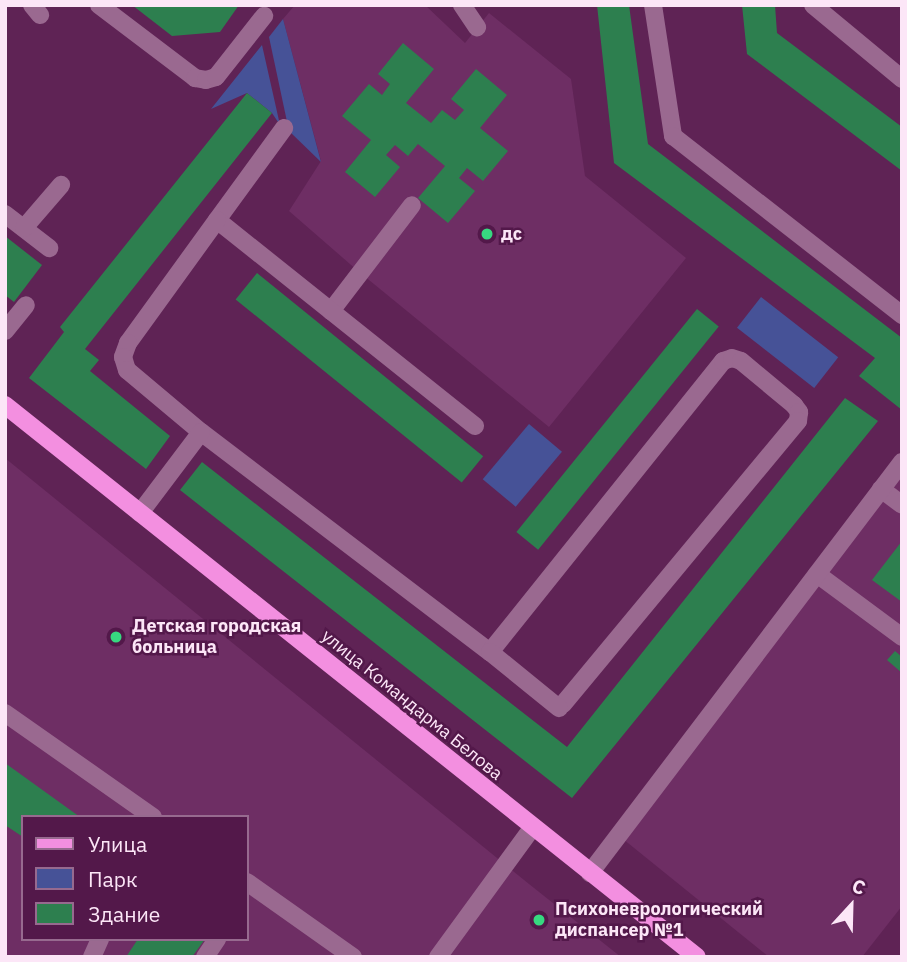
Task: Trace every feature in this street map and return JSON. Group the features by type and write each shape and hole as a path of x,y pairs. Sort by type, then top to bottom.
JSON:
{"main road":[{"name":"улица Командарма Белова","path":"6,407 697,957"}],"lane":[{"path":"99,5 195,78 206,80 216,77 264,16"},
{"path":"462,5 477,27"},
{"path":"653,5 673,136 900,311"},
{"path":"813,5 902,79"},
{"path":"284,128 128,343 123,357 127,370 201,432 490,652 561,706 797,421 799,412 741,360 732,358 723,361 490,652"},
{"path":"24,228 61,185"},
{"path":"331,311 412,205"},
{"path":"5,214 49,248"},
{"path":"217,220 475,426"},
{"path":"5,331 26,305"},
{"path":"140,513 201,432"},
{"path":"590,873 902,462"},
{"path":"881,489 902,505"},
{"path":"817,574 902,637"},
{"path":"5,713 150,815"},
{"path":"438,957 532,828"},
{"path":"249,888 353,957"},
{"path":"92,957 99,941"},
{"path":"205,957 216,941"}],"shaded area":[{"name":"дс","path":"295,5 425,5 465,43 489,13 571,79 585,176 686,258 549,427 289,211 321,161 283,19"},
{"name":"Детская городская больница","path":"5,458 529,884 621,957 5,957"},
{"path":"902,475 902,906 862,957 769,957 623,839"}],"green space":[{"path":"283,19 321,162 289,131 269,37"},
{"path":"262,45 280,125 272,113 247,93 211,109"},
{"path":"761,297 838,357 814,388 737,328"},
{"path":"529,424 562,452 516,507 483,479"}],"building":[{"path":"132,5 239,5 220,32 172,36"},
{"path":"597,5 629,5 648,144 902,338 902,410 859,376 875,358 614,163"},
{"path":"742,5 775,5 777,33 902,127 902,171 747,54"},
{"path":"403,43 434,69 406,103 431,123 442,110 455,120 464,110 451,99 476,69 507,95 480,128 508,151 483,181 467,168 459,178 475,191 448,223 418,198 445,166 418,144 408,156 395,145 386,155 400,167 375,197 345,172 371,140 342,116 369,84 382,95 390,84 378,74"},
{"path":"247,93 272,113 85,349 99,360 90,371 170,436 146,469 29,378 64,332 60,327"},
{"path":"5,236 42,265 14,302 5,295"},
{"path":"257,273 483,456 462,483 236,299"},
{"path":"697,309 719,327 538,550 516,532"},
{"path":"845,398 878,421 572,798 180,490 202,462 567,747"},
{"path":"902,541 902,602 872,580"},
{"path":"895,651 902,657 902,673 887,660"},
{"path":"5,763 77,815 21,815 21,836 5,825"},
{"path":"137,941 204,941 192,957 126,957"}],"place":[{"name":"дс","path":"487,234"},
{"name":"Детская городская больница","path":"116,637"},
{"name":"Психоневрологический диспансер №1","path":"539,920"}]}
